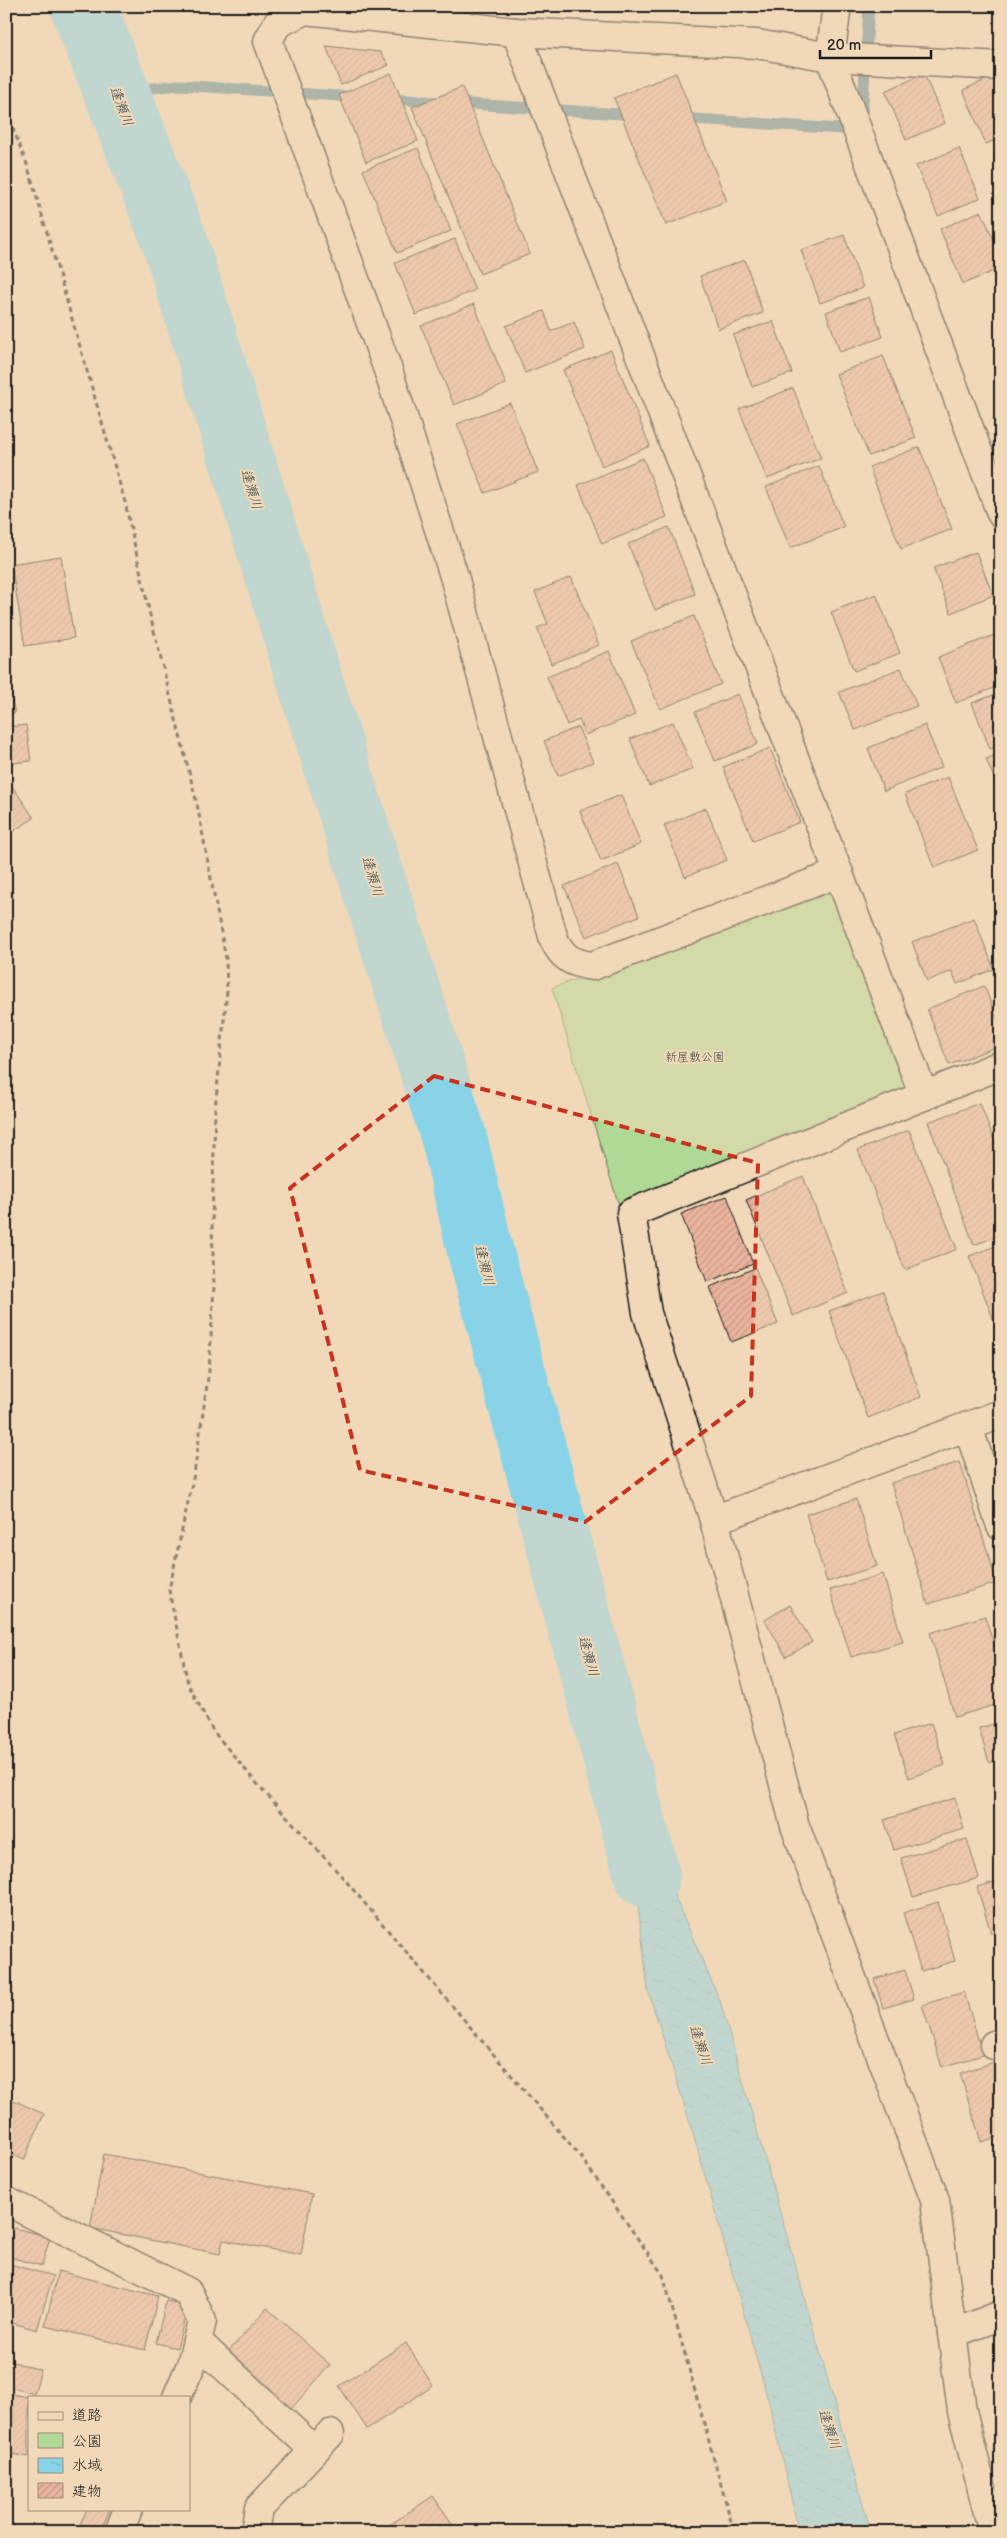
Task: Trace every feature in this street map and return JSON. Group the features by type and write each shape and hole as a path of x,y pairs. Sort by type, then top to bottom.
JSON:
{"street":[{"path":"837,6 830,57 1001,513"},
{"path":"839,873 592,966 576,964 560,951 554,940 454,576 388,370 268,41 277,24 304,10 516,32 757,44 830,57 1001,66"},
{"path":"516,32 924,1096"},
{"path":"993,2532 962,2411 935,2200 795,1826 714,1520 647,1313 631,1213 1001,1065"},
{"path":"714,1520 1001,1414"},
{"path":"968,1427 1001,1526"},
{"path":"6,2201 188,2292 202,2321 191,2366 177,2396"},
{"path":"952,2334 1001,2315"},
{"path":"197,2341 322,2442 258,2508 255,2532"},
{"path":"119,2532 128,2510"}],"path":[{"path":"6,111 28,167 125,502 150,615 196,804 226,959 227,991 216,1109 212,1223 214,1286 209,1371 194,1474 169,1590 188,1684 213,1731 259,1786 345,1880 581,2157 663,2275 734,2532"}],"highlighted area":[{"path":"434,1076 758,1163 751,1396 585,1522 360,1470 290,1188"}],"green space":[{"name":"新屋敷公園","path":"834,886 912,1091 620,1209 552,988"}],"water":[{"path":"623,1777 720,2001 871,2532 799,2532 769,2403 691,2126 648,1990"}],"building":[{"path":"326,46 380,52 389,65 341,85"},
{"path":"391,73 418,141 366,162 339,95"},
{"path":"676,73 727,201 666,225 614,98"},
{"path":"1001,73 1001,138 986,144 963,90"},
{"path":"924,74 945,123 906,140 885,91"},
{"path":"462,87 530,254 480,274 412,107"},
{"path":"418,148 451,231 397,253 363,170"},
{"path":"959,148 980,198 938,216 916,166"},
{"path":"1001,155 1001,172 994,157"},
{"path":"981,211 1001,255 1001,268 963,284 940,229"},
{"path":"844,235 863,288 820,303 801,250"},
{"path":"455,239 475,290 416,315 395,263"},
{"path":"745,260 763,313 718,329 700,276"},
{"path":"869,297 883,337 840,352 826,312"},
{"path":"474,304 506,384 454,405 421,326"},
{"path":"544,311 551,331 574,322 585,349 525,373 506,326"},
{"path":"773,321 792,373 752,387 733,335"},
{"path":"611,350 650,446 602,466 563,370"},
{"path":"883,356 916,438 869,456 836,374"},
{"path":"793,388 821,458 767,479 739,409"},
{"path":"510,403 538,472 485,493 457,424"},
{"path":"919,447 952,529 901,549 869,467"},
{"path":"643,458 667,517 602,544 578,485"},
{"path":"819,466 844,527 790,548 766,487"},
{"path":"669,527 695,594 655,610 628,544"},
{"path":"976,552 993,595 951,613 933,568"},
{"path":"61,556 74,638 25,646 11,564"},
{"path":"571,577 599,645 551,664 537,628 548,624 535,592"},
{"path":"876,594 900,653 854,671 831,612"},
{"path":"694,616 721,684 660,709 631,641"},
{"path":"999,633 1001,685 956,703 938,657"},
{"path":"609,651 635,715 585,735 579,720 567,725 547,677"},
{"path":"901,668 917,706 855,730 839,692"},
{"path":"6,675 15,713 6,715"},
{"path":"1001,692 1001,745 990,749 972,703"},
{"path":"738,694 758,744 715,761 695,712"},
{"path":"673,722 693,769 649,786 630,739"},
{"path":"26,725 31,761 6,764 6,727"},
{"path":"925,725 942,767 884,791 868,748"},
{"path":"578,727 593,762 558,776 544,741"},
{"path":"770,748 800,822 753,841 723,767"},
{"path":"1001,753 1001,795 986,759"},
{"path":"6,777 34,818 6,836"},
{"path":"948,777 978,850 934,868 905,794"},
{"path":"621,795 641,844 601,861 580,811"},
{"path":"706,808 727,860 685,877 664,825"},
{"path":"618,864 639,916 586,937 564,886"},
{"path":"1001,910 1001,925 995,912"},
{"path":"974,918 994,969 957,984 952,971 927,981 912,942"},
{"path":"984,986 1001,1028 1001,1045 949,1065 927,1009"},
{"path":"980,1103 1001,1158 1001,1235 974,1245 928,1122"},
{"path":"909,1130 957,1249 905,1270 858,1150"},
{"path":"803,1176 848,1293 793,1316 746,1200"},
{"path":"727,1196 753,1264 707,1282 681,1214"},
{"path":"1001,1244 1001,1339 969,1256"},
{"path":"755,1268 778,1324 731,1342 710,1287"},
{"path":"883,1291 921,1397 868,1418 829,1311"},
{"path":"960,1462 997,1583 928,1604 891,1483"},
{"path":"856,1499 877,1566 827,1582 806,1514"},
{"path":"883,1574 903,1642 851,1657 830,1590"},
{"path":"790,1605 812,1642 786,1657 765,1620"},
{"path":"985,1616 1001,1668 1001,1703 955,1717 930,1633"},
{"path":"1001,1722 1001,1759 989,1763 979,1728"},
{"path":"931,1723 945,1765 909,1778 894,1735"},
{"path":"955,1798 964,1829 894,1850 884,1820"},
{"path":"967,1839 979,1878 913,1897 901,1858"},
{"path":"1001,1880 1001,1930 991,1933 977,1887"},
{"path":"938,1902 955,1961 921,1971 903,1913"},
{"path":"1001,1952 1001,1969 996,1953"},
{"path":"905,1970 914,1999 883,2008 874,1979"},
{"path":"964,1992 983,2055 942,2067 922,2005"},
{"path":"1001,2060 1001,2136 981,2142 960,2073"},
{"path":"13,2100 44,2114 24,2160 6,2151 6,2114"},
{"path":"104,2154 312,2194 301,2255 223,2240 220,2254 90,2228"},
{"path":"6,2226 50,2237 42,2266 6,2256"},
{"path":"6,2263 53,2276 37,2330 6,2321"},
{"path":"58,2271 158,2296 145,2350 45,2326"},
{"path":"166,2301 188,2306 177,2348 156,2343"},
{"path":"267,2308 330,2365 290,2410 227,2353"},
{"path":"406,2343 433,2386 367,2429 339,2386"},
{"path":"6,2360 41,2370 34,2394 6,2386"},
{"path":"6,2393 28,2397 28,2457 6,2453"},
{"path":"433,2496 458,2532 379,2532"},
{"path":"87,2510 110,2510 100,2532 80,2524"},
{"path":"6,2521 15,2525 12,2532 6,2532"}],"waterway":[{"name":"逢瀬川","path":"83,6 175,242 313,691 454,1138 481,1254 647,1875"},
{"path":"862,119 869,6"},
{"path":"116,92 179,85 354,97"},
{"path":"388,99 439,102"},
{"path":"455,103 636,115"},
{"path":"680,118 856,130"}]}
